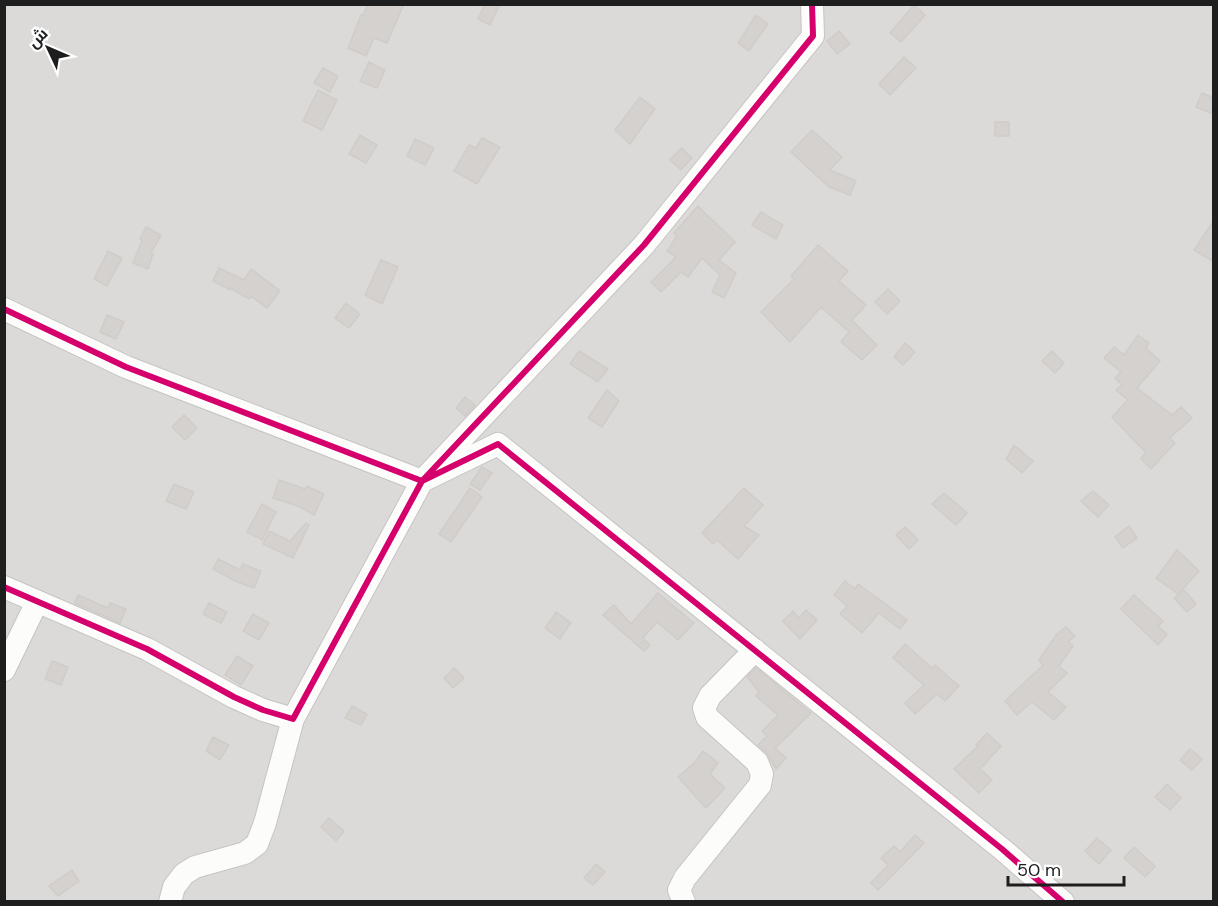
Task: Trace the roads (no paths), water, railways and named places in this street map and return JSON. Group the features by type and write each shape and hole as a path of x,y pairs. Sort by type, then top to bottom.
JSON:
{"street":[{"path":"170,902 174,886 184,874 195,867 245,854 257,844 265,823 293,719 422,481 644,245 691,188 813,36 812,4"},
{"path":"4,309 126,367 422,481 498,444 1002,849 1064,902"},
{"path":"4,587 147,649 234,697 263,710 293,719"},
{"path":"4,670 37,602"},
{"path":"684,902 679,890 685,878 760,784 762,774 757,762 707,717 704,708 710,696 755,650"}]}
